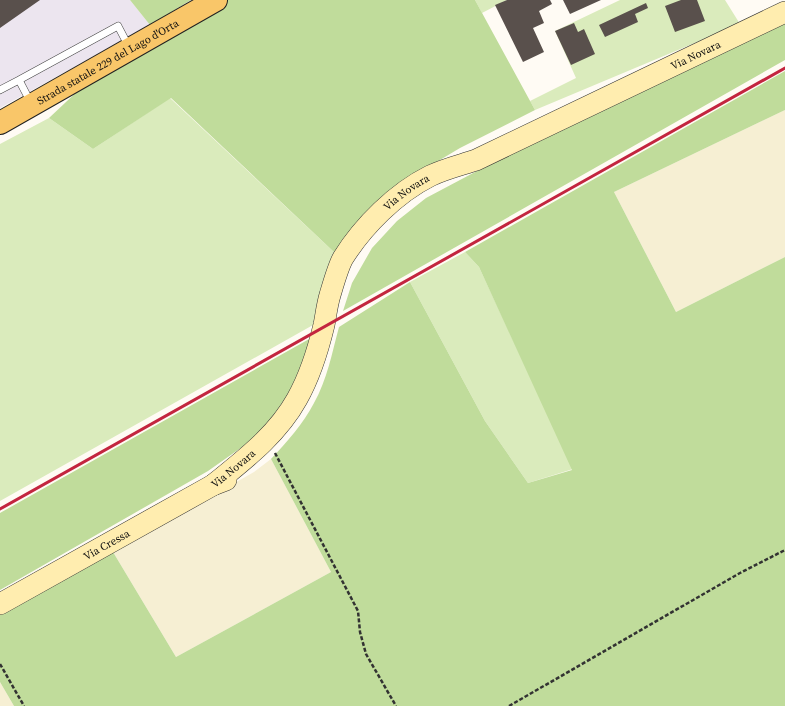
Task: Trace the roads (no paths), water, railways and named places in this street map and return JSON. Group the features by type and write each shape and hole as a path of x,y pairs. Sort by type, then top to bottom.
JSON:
{"main road":[{"name":"Strada statale 229 del Lago d'Orta","path":"0,123 216,0"},
{"name":"Via Novara","path":"213,485 267,439 279,426 297,400 313,363 324,326 330,294 343,259 361,234 383,209 405,191 431,175 476,160 785,12"},
{"name":"Via Novara","path":"213,485 238,475 257,465 273,449 297,417 312,392 321,368 339,303 348,279 373,238 405,207 476,160"},
{"name":"Via Cressa","path":"0,604 213,485"}],"lane":[{"path":"0,90 118,26 130,48"},
{"path":"19,80 32,105"}],"railway":[{"path":"0,509 785,68"}]}
